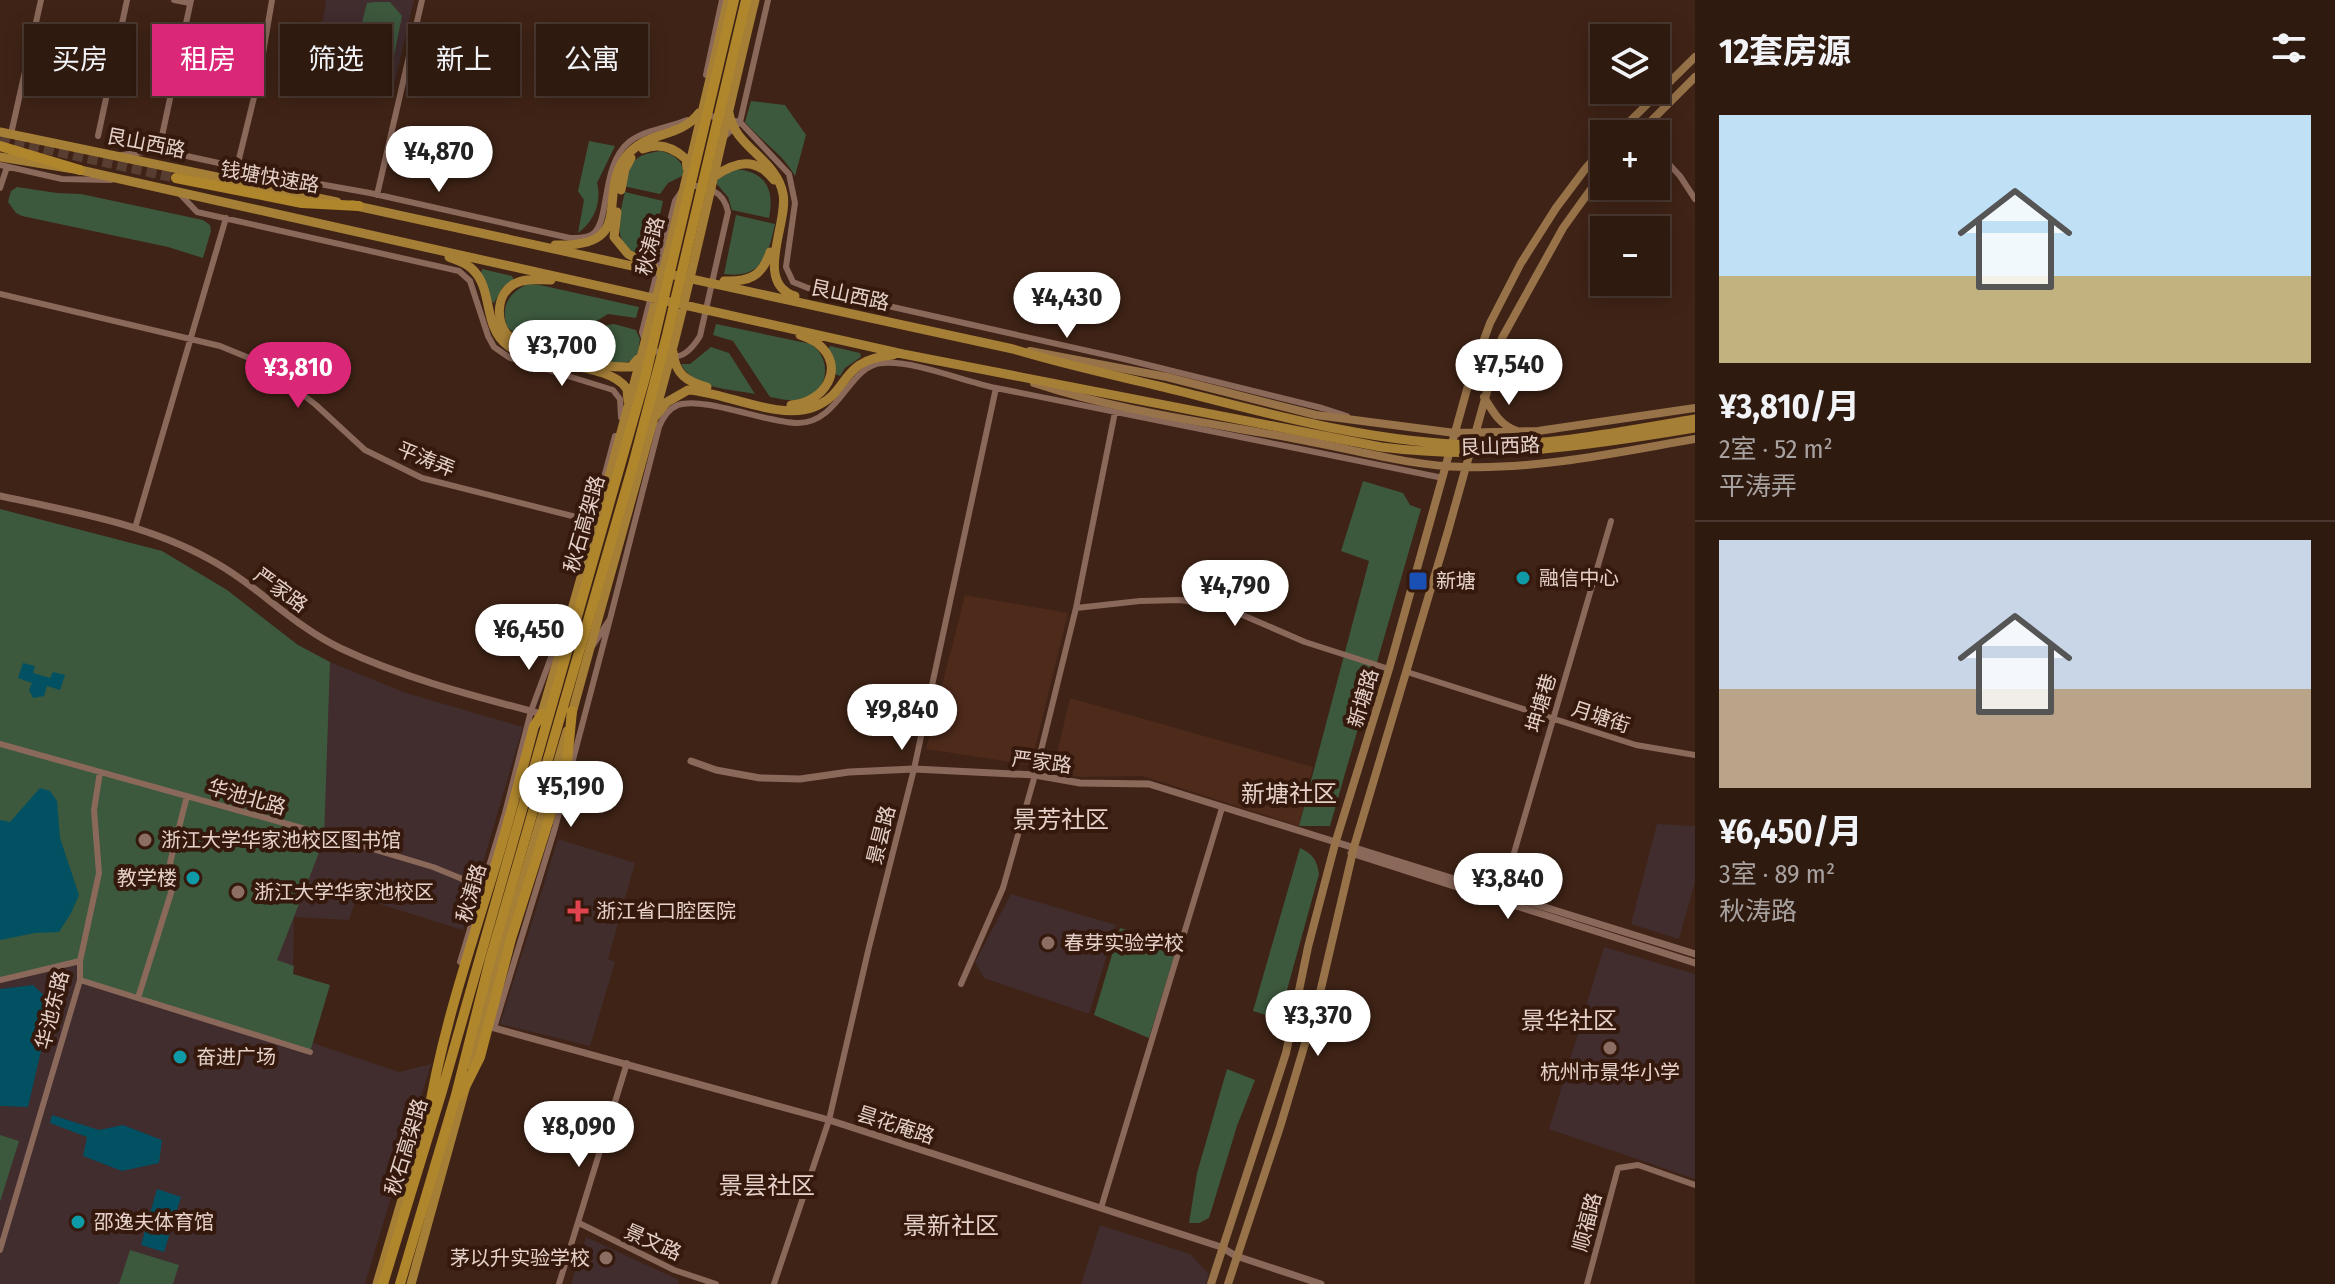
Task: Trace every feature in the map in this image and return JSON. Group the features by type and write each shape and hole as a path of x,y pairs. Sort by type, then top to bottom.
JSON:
{"highway":[{"name":"秋石高架路","path":"383,1284 422,1158 645,378 728,0"},
{"name":"秋石高架路","path":"400,1284 472,1039 490,960 656,379 746,0"},
{"path":"0,146 80,170"},
{"name":"钱塘快速路","path":"176,178 302,203 359,206"},
{"path":"448,1122 480,1057 511,939 567,762 572,711"},
{"path":"422,1158 443,1040 537,712"}],"main road":[{"name":"秋涛路","path":"377,1284 455,1017 537,712 576,603 628,409 728,0"},
{"path":"411,1284 489,1026 499,960 589,651 673,345 755,0"},
{"path":"1631,120 1695,57"},
{"path":"1652,120 1695,77"},
{"path":"728,106 731,124 769,164 783,192 784,205 773,263 781,286 789,295 852,313"},
{"path":"530,243 575,245 596,241 604,233 609,220 619,167 627,155 647,141 690,126 701,111"},
{"name":"艮山西路","path":"0,132 122,155 852,313 1013,349 1299,421 1406,441 1514,444 1695,419"},
{"path":"664,274 628,254 614,237 625,169 640,150 652,145 667,146 678,152 686,159 688,169"},
{"name":"艮山西路","path":"0,157 80,170 1018,378 1406,450 1515,453 1695,428"},
{"path":"702,281 743,282 758,274 769,256 780,203 773,178 759,165 740,162 715,176"},
{"name":"新塘路","path":"1211,1284 1286,1053 1308,947 1335,844 1389,669 1471,375 1490,323 1516,271 1556,208 1590,164"},
{"name":"新塘路","path":"1228,1284 1304,1048 1354,850 1502,338 1563,228 1590,190"},
{"path":"435,250 472,268 484,293 492,326 507,345 534,357 614,376 627,389 628,409"},
{"path":"569,279 523,280 510,286 498,314 508,337 535,350 603,366 631,367 642,353"},
{"path":"673,345 677,369 688,381 786,405 800,405 820,395 830,380 829,359 817,343 784,327"},
{"name":"艮山西路","path":"1013,349 1060,355 1141,372 1316,415 1455,433 1522,432 1695,408"},
{"path":"651,422 667,402 688,390 787,411 814,407 833,394 862,361 903,354"},
{"name":"艮山西路","path":"1018,378 1100,403 1357,452 1466,467 1582,458 1695,439"},
{"path":"1484,397 1497,418 1508,428 1522,432"}],"street":[{"path":"11,134 41,0"},
{"path":"98,136 127,0"},
{"path":"159,150 190,2 174,0"},
{"path":"237,167 259,77 272,0"},
{"path":"377,195 422,0"},
{"path":"706,187 718,143 740,122 768,0"},
{"path":"701,111 714,141 706,187"},
{"path":"122,155 159,150 570,238 582,238 594,233 599,223 610,173 617,157 629,143 701,111 740,122 789,174 795,203 786,267 793,282 808,288 1124,359 1322,408 1358,420"},
{"path":"1670,165 1695,199"},
{"path":"0,188 3,166"},
{"name":"艮山西路","path":"3,166 62,179 122,181"},
{"path":"686,185 706,187 720,194 727,203 728,212 700,336 690,353 679,357 665,355 647,347 642,332 675,201 686,185"},
{"path":"179,194 197,212 459,271 470,281 494,347 510,358 613,390 620,399 621,417 564,623 453,990 455,1017"},
{"path":"135,528 226,218"},
{"name":"平涛弄","path":"0,294 220,346 264,364 316,405 365,450 422,478 592,521"},
{"path":"489,1026 555,828 610,619 665,355"},
{"path":"621,417 651,422 671,409 691,403 782,423 802,424 821,419 865,370 879,363 896,363 996,388 1443,478"},
{"name":"景昙路","path":"774,1284 829,1120 914,769 996,388"},
{"path":"961,984 1003,888 1035,775 1076,608 1115,412"},
{"name":"严家路","path":"0,496 135,528 210,559 312,632 370,662 537,712"},
{"name":"坤塘巷","path":"1502,894 1611,521"},
{"path":"1076,608 1166,600 1224,607 1305,642 1389,669"},
{"path":"589,651 610,619"},
{"name":"月塘街","path":"1407,672 1636,745 1695,755"},
{"name":"华池北路","path":"0,744 433,867 482,887"},
{"name":"严家路","path":"691,761 716,770 760,778 800,779 849,772 914,769 1035,775 1080,783 1149,784 1695,963"},
{"name":"华池东路","path":"0,1250 80,980 80,961 99,873 94,810 100,772"},
{"path":"138,998 176,877 170,863 187,796"},
{"path":"1101,1208 1222,808"},
{"name":"严家路","path":"1354,850 1695,954"},
{"path":"0,980 80,961"},
{"path":"80,980 310,1052"},
{"name":"昙花庵路","path":"455,1017 829,1120 1221,1247 1236,1256 1321,1284"},
{"path":"559,1284 627,1063"},
{"name":"顺福路","path":"1587,1284 1618,1168 1638,1165 1695,1185"},
{"name":"景文路","path":"579,1223 674,1270 716,1284"}],"shaded area":[{"path":"326,0 414,0 395,81 392,80 392,24 322,24"},
{"name":"浙江大学华家池校区","path":"0,509 162,551 227,590 298,645 330,662 403,692 523,727 463,930 357,897 349,920 294,917 293,974 330,985 313,1043 399,1072 431,1064 365,1284 0,1284"},
{"path":"965,595 1068,613 1031,765 926,749"},
{"path":"1070,698 1313,767 1299,826 1143,776 1062,775 1054,766"},
{"path":"1657,824 1695,826 1695,882 1679,939 1631,924"},
{"name":"浙江省口腔医院","path":"558,839 635,863 608,959 615,962 590,1046 500,1024"},
{"name":"春芽实验学校","path":"1011,894 1116,925 1089,1014 984,978 975,962"},
{"path":"1604,947 1695,974 1695,1179 1549,1129"},
{"path":"1100,1225 1190,1254 1209,1274 1206,1284 1081,1284"},
{"name":"茅以升实验学校","path":"586,1237 679,1280 678,1284 571,1284"}],"green space":[{"path":"390,2 402,16 392,62 392,24 362,24 367,3"},
{"path":"751,101 785,105 806,135 795,176 745,122"},
{"path":"589,141 615,146 597,183 595,211 578,233 584,200 578,191"},
{"path":"661,151 677,159 684,175 668,183 660,194 623,186 639,157"},
{"path":"734,169 753,173 765,183 770,198 769,218 732,210 728,197 716,183"},
{"path":"17,187 81,194 203,220 210,225 211,231 203,258 168,247 22,216 8,202 11,191"},
{"path":"625,192 663,201 650,260 629,249 620,234"},
{"path":"736,215 775,224 766,255 755,269 737,275 724,274"},
{"path":"482,269 512,276 514,280 503,287 494,303 490,301"},
{"path":"528,284 639,307 636,318 608,314 553,348 522,339 507,327 505,313 508,301 516,291"},
{"path":"716,324 811,344 818,350 825,366 823,382 811,395 802,399 770,397 733,341 713,335"},
{"path":"607,325 636,330 640,339 639,348 631,361 603,361 567,351"},
{"path":"830,346 860,353 861,357 845,368 840,376 835,374 835,364 828,349"},
{"path":"711,347 729,353 755,394 704,383 687,372 681,364 690,364"},
{"path":"1363,481 1403,493 1410,505 1421,509 1330,826 1299,826 1369,561 1341,551"},
{"path":"0,509 162,551 227,590 298,645 330,662 324,840 277,960 294,966 293,974 330,985 310,1052 80,980 80,962 0,980"},
{"path":"1300,848 1314,858 1319,874 1279,1019 1253,1011"},
{"path":"1120,928 1178,944 1149,1038 1094,1015"},
{"path":"1227,1069 1255,1080 1237,1126 1209,1218 1199,1223 1189,1223 1197,1173"},
{"path":"0,1135 19,1141 0,1202"},
{"path":"130,1250 179,1265 173,1284 119,1284"}],"water":[{"path":"23,663 35,666 33,673 50,678 53,672 65,675 60,690 47,686 44,696 33,698 29,690 32,683 18,678"},
{"path":"40,788 50,791 57,801 60,838 79,895 59,932 0,940 0,820 10,822"},
{"path":"33,985 52,1003 28,1107 0,1106 0,989"},
{"path":"52,1115 99,1130 123,1125 162,1140 159,1163 122,1171 83,1156 87,1137 50,1123"},
{"path":"157,1189 181,1197 164,1252 141,1245"}],"tunnel":[{"path":"0,139 176,178"}],"place":[{"name":"融信中心","path":"1523,578"},
{"name":"新塘","path":"1418,581"},
{"name":"浙江大学华家池校区图书馆","path":"145,840"},
{"name":"教学楼","path":"193,878"},
{"name":"浙江大学华家池校区","path":"238,892"},
{"name":"浙江省口腔医院","path":"578,911"},
{"name":"春芽实验学校","path":"1048,943"},
{"name":"杭州市景华小学","path":"1610,1048"},
{"name":"奋进广场","path":"180,1057"},
{"name":"邵逸夫体育馆","path":"78,1222"},
{"name":"茅以升实验学校","path":"606,1258"}],"district":[{"name":"新塘社区","path":"1289,794"},
{"name":"景芳社区","path":"1061,820"},
{"name":"景华社区","path":"1569,1021"},
{"name":"景昙社区","path":"767,1186"},
{"name":"景新社区","path":"951,1226"}]}
